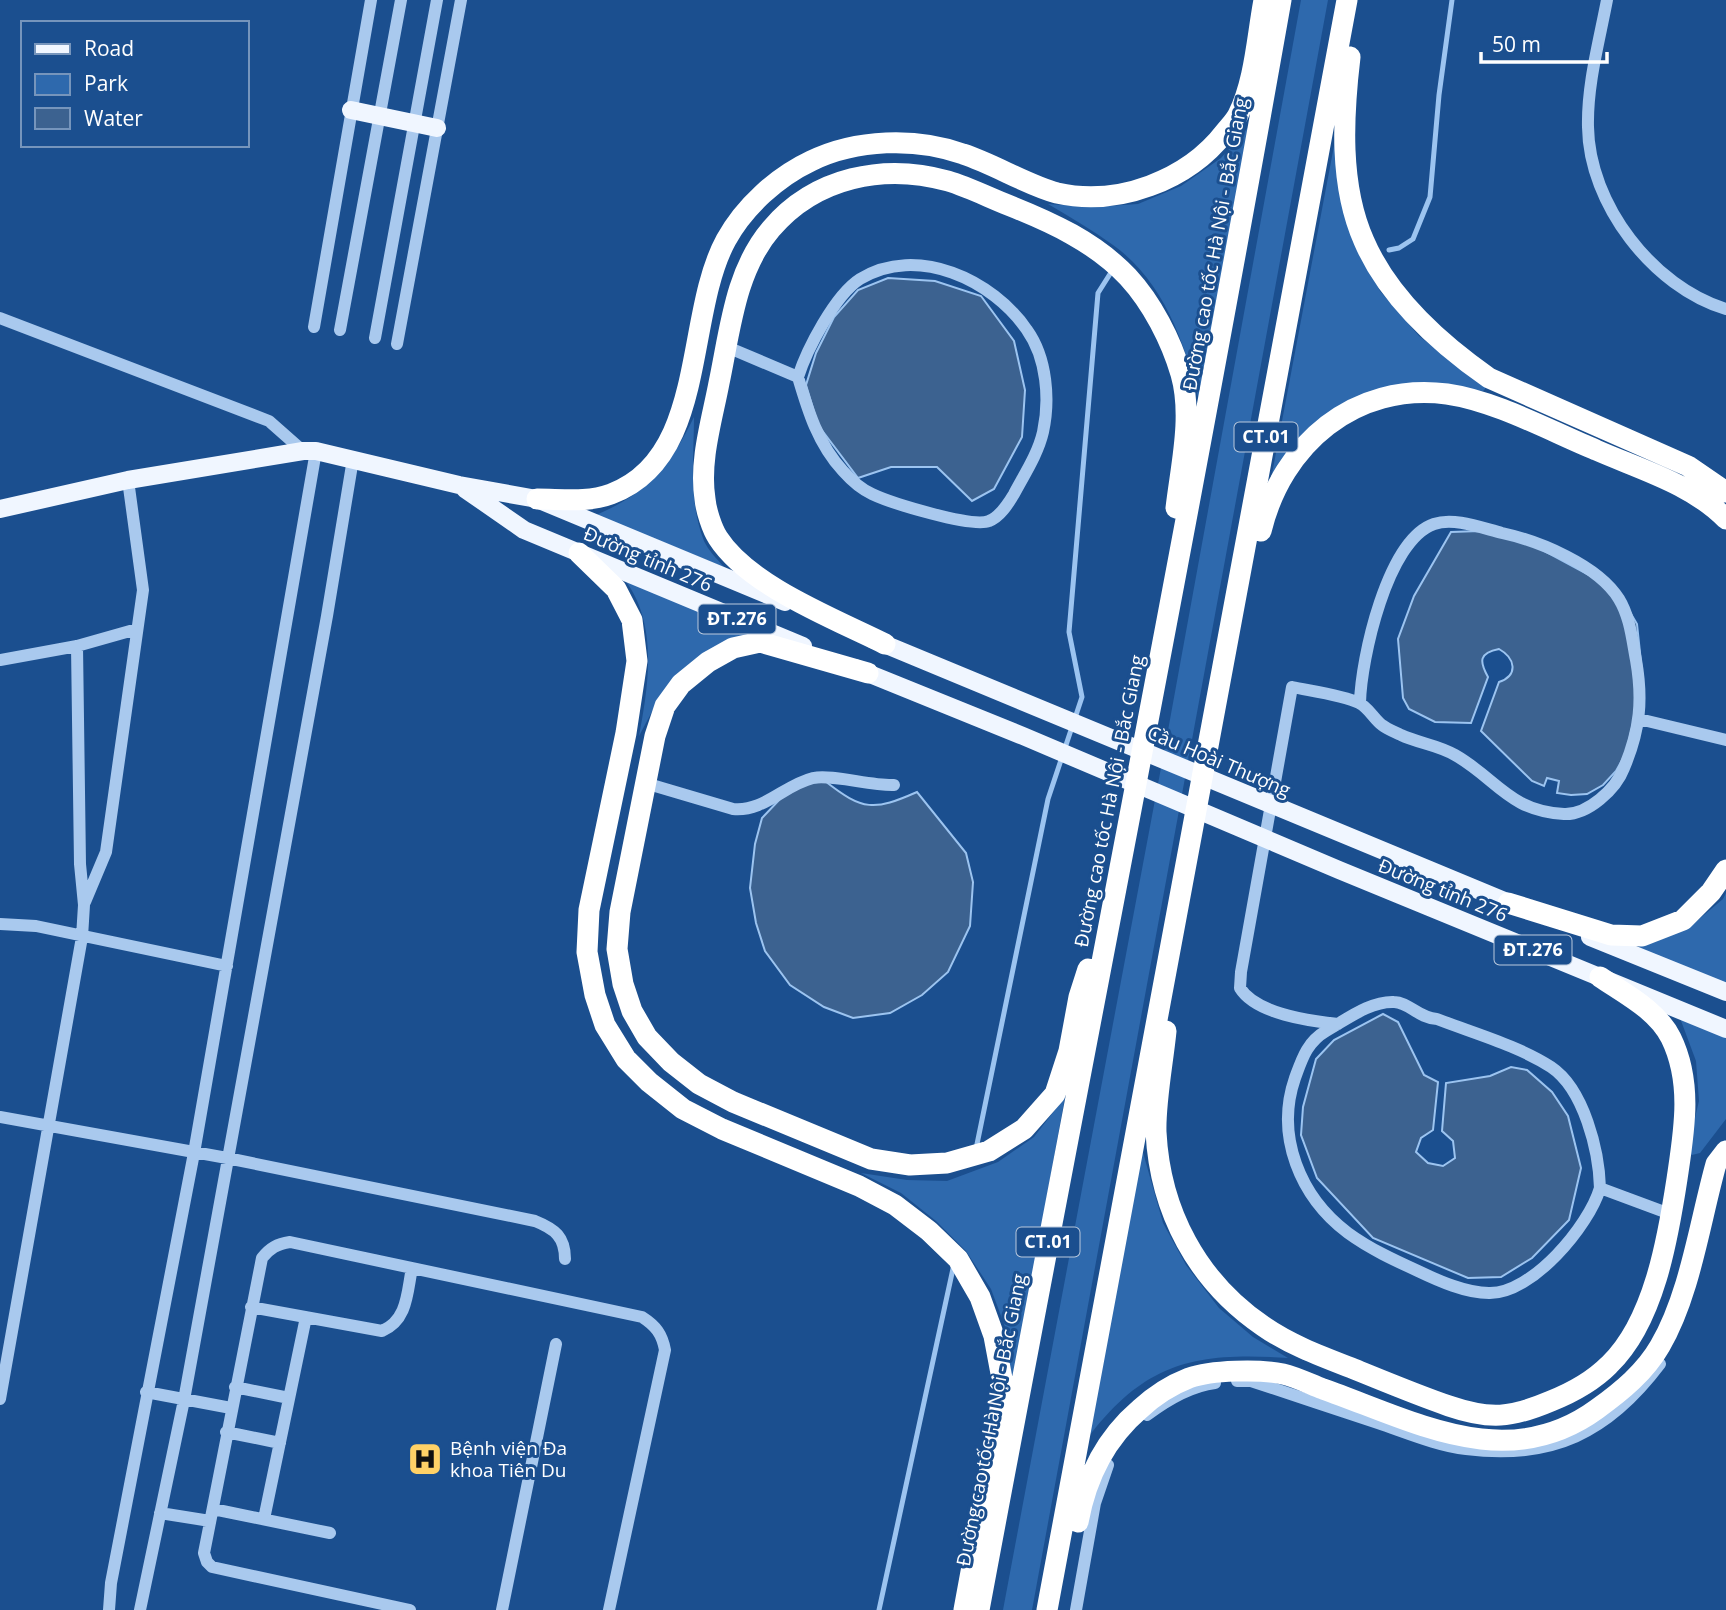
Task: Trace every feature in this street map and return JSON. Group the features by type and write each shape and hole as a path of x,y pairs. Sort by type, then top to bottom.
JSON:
{"highway":[{"path":"537,499 585,500 612,494 640,477 663,453 680,420 710,281 726,240 749,209 778,180 812,160 852,148 888,142 916,144 961,153 1057,192 1093,196 1135,191 1174,175 1211,150 1238,116 1250,79 1264,0"},
{"name":"Đường cao tốc Hà Nội - Bắc Giang","path":"979,1610 1091,1011 1120,874 1211,394 1282,0"},
{"name":"CT.01","path":"1048,1610 1183,874 1348,0"},
{"path":"1357,0 1345,108 1348,175 1352,203 1363,240 1387,282 1427,327 1489,378 1688,466 1726,492"},
{"path":"885,644 781,592 747,570 717,537 705,500 704,466 739,290 751,258 771,229 794,207 825,187 855,176 886,172 915,174 948,181 1077,236 1128,277 1149,305 1168,341 1181,375 1187,408 1163,639"},
{"path":"1218,695 1243,612 1267,508 1278,482 1311,438 1359,406 1415,392 1448,394 1471,399 1691,492 1726,519"},
{"path":"579,553 616,589 632,620 637,661 626,733 589,910 587,952 595,995 605,1025 626,1059 649,1082 682,1108 722,1129 859,1186 895,1205 929,1231 958,1259 980,1297 993,1336 1003,1384 996,1438 964,1610"},
{"path":"868,673 760,642 733,648 708,662 681,684 665,706 655,736 645,783 620,912 617,949 623,984 632,1011 647,1037 671,1062 699,1084 733,1102 871,1159 910,1165 947,1163 989,1150 1024,1129 1055,1094 1069,1051 1079,997 1120,874"},
{"path":"1508,903 1611,935 1626,938 1642,936 1683,920 1712,892 1726,870"},
{"path":"1183,874 1156,1131 1172,1216 1193,1256 1226,1295 1262,1325 1291,1343 1427,1399 1466,1412 1503,1417 1571,1393 1609,1365 1634,1332 1654,1288 1681,1150 1686,1101 1682,1065 1670,1036 1648,1009 1600,977"},
{"path":"1048,1610 1077,1529 1083,1495 1098,1460 1121,1424 1155,1395 1190,1377 1239,1370 1282,1374 1450,1435 1493,1442 1546,1435 1588,1416 1629,1386 1660,1346 1682,1297 1716,1164 1726,1151"}],"main road":[{"path":"351,110 437,128"},
{"name":"Đường tỉnh 276","path":"0,509 128,480 310,451 459,485 537,499 1032,705"},
{"name":"Đường tỉnh 276","path":"459,485 524,530 1726,1029"},
{"name":"Cầu Hoài Thượng","path":"1032,705 1352,839"},
{"name":"Đường tỉnh 276","path":"1352,839 1726,992"}],"street":[{"path":"314,327 371,0"},
{"path":"340,330 401,0"},
{"path":"375,338 438,0"},
{"path":"397,344 461,0"},
{"path":"1607,0 1589,94 1590,151 1600,182 1625,232 1665,277 1693,295 1726,309"},
{"path":"727,347 798,377 817,435 856,484 872,494 896,503 961,522 985,523 1001,512 1010,501 1035,454 1043,433 1046,378 1028,330 984,288 968,278 933,267 897,267 859,280 834,307 810,347 798,377"},
{"path":"0,318 269,421 310,451 227,966 194,1153 111,1583 109,1610"},
{"path":"141,1604 184,1400 327,616 352,459"},
{"path":"84,905 106,852 143,590 128,480"},
{"path":"1338,1024 1307,1021 1272,1010 1250,1000 1240,988 1239,982 1292,687 1360,703 1382,725 1453,754 1506,796 1536,810 1567,814 1585,808 1605,795 1621,776 1636,740 1639,679 1625,611 1618,597 1600,578 1527,539 1449,523 1434,524 1419,533 1401,553 1365,653 1360,703"},
{"path":"0,660 77,646 136,629"},
{"path":"0,1399 82,937 84,905 80,864 77,646"},
{"path":"1639,719 1726,740"},
{"path":"645,783 733,809 746,810 759,806 793,785 815,777 876,786 894,785"},
{"path":"0,924 36,926 227,966"},
{"path":"1384,1002 1397,1002 1419,1015 1437,1019 1524,1054 1553,1068 1570,1088 1585,1116 1600,1188 1589,1214 1554,1258 1536,1274 1512,1288 1491,1294 1436,1279 1368,1247 1346,1231 1326,1211 1297,1172 1287,1124 1289,1098 1307,1047 1320,1035 1363,1010 1384,1002"},
{"path":"0,1117 227,1158 535,1222 559,1234 565,1246 565,1259"},
{"path":"1076,1610 1095,1503 1104,1472 1132,1428 1170,1400 1203,1385 1251,1381 1464,1449 1535,1450 1574,1438 1615,1414 1640,1391 1664,1359 1679,1328 1692,1294 1726,1169"},
{"path":"1600,1188 1670,1214"},
{"path":"410,1610 212,1567 207,1562 204,1553 262,1258 270,1248 280,1243 290,1241 642,1317 654,1325 662,1336 666,1350 609,1610"},
{"path":"251,1307 382,1331 398,1321 403,1311 412,1268"},
{"path":"264,1520 306,1317"},
{"path":"502,1610 556,1344"},
{"path":"235,1387 289,1398"},
{"path":"146,1392 231,1408"},
{"path":"226,1432 280,1443"},
{"path":"160,1513 264,1520 330,1533"}],"green space":[{"path":"1301,0 1328,0 1032,1610 1003,1610 1167,736"},
{"path":"1254,121 1201,408 1181,340 1160,297 1147,278 1113,245 1048,204 1093,207 1138,204 1181,186 1221,158"},
{"path":"1337,130 1353,241 1380,291 1419,336 1485,386 1485,389 1483,391 1417,383 1353,399 1333,409 1304,435 1272,474"},
{"path":"694,417 693,479 699,526 710,551 724,567 596,515 630,497 656,476 676,450"},
{"path":"621,575 756,631 656,704 639,736 648,674 646,632 633,593"},
{"path":"1726,893 1726,989 1630,949 1655,942 1692,925 1723,899"},
{"path":"1680,1018 1726,1037 1726,1119 1700,1153 1692,1155 1687,1151 1699,1101 1696,1061"},
{"path":"1065,1097 1012,1388 1007,1332 991,1289 966,1251 936,1221 901,1193 861,1173 907,1180 947,1181 998,1162 1034,1137"},
{"path":"1142,1149 1163,1223 1186,1265 1219,1308 1253,1337 1288,1358 1226,1357 1174,1367 1130,1393 1108,1413 1087,1439"}],"water":[{"path":"888,278 935,281 981,296 1014,341 1025,390 1022,437 994,489 972,501 937,467 891,467 858,478 818,425 806,385 816,353 834,317 858,290"},
{"path":"1480,531 1526,541 1617,590 1637,624 1643,681 1626,753 1616,771 1603,785 1587,794 1557,793 1559,781 1547,778 1544,786 1532,781 1481,731 1499,682 1512,671 1509,657 1499,649 1484,655 1482,662 1488,677 1471,723 1435,722 1409,709 1403,698 1398,639 1414,596 1451,532"},
{"path":"825,781 849,798 869,805 890,803 917,792 966,853 973,882 970,926 948,972 922,995 890,1013 853,1018 824,1007 790,985 765,951 756,923 750,888 755,844 762,818 781,798 804,784"},
{"path":"1383,1014 1398,1022 1424,1075 1438,1082 1433,1130 1421,1138 1416,1152 1428,1163 1443,1166 1455,1158 1453,1141 1442,1131 1446,1083 1490,1076 1511,1067 1527,1070 1552,1092 1568,1116 1581,1168 1569,1220 1532,1258 1501,1277 1468,1278 1373,1238 1317,1178 1301,1135 1303,1107 1316,1059 1334,1040"}],"waterway":[{"path":"1389,250 1399,248 1413,239 1430,197 1439,95 1452,0"},
{"path":"976,1149 1048,799 1082,697 1069,632 1098,293 1110,274"},
{"path":"879,1610 954,1264"}],"place":[{"name":"Bệnh viện Đa khoa Tiên Du","path":"425,1459"}]}
